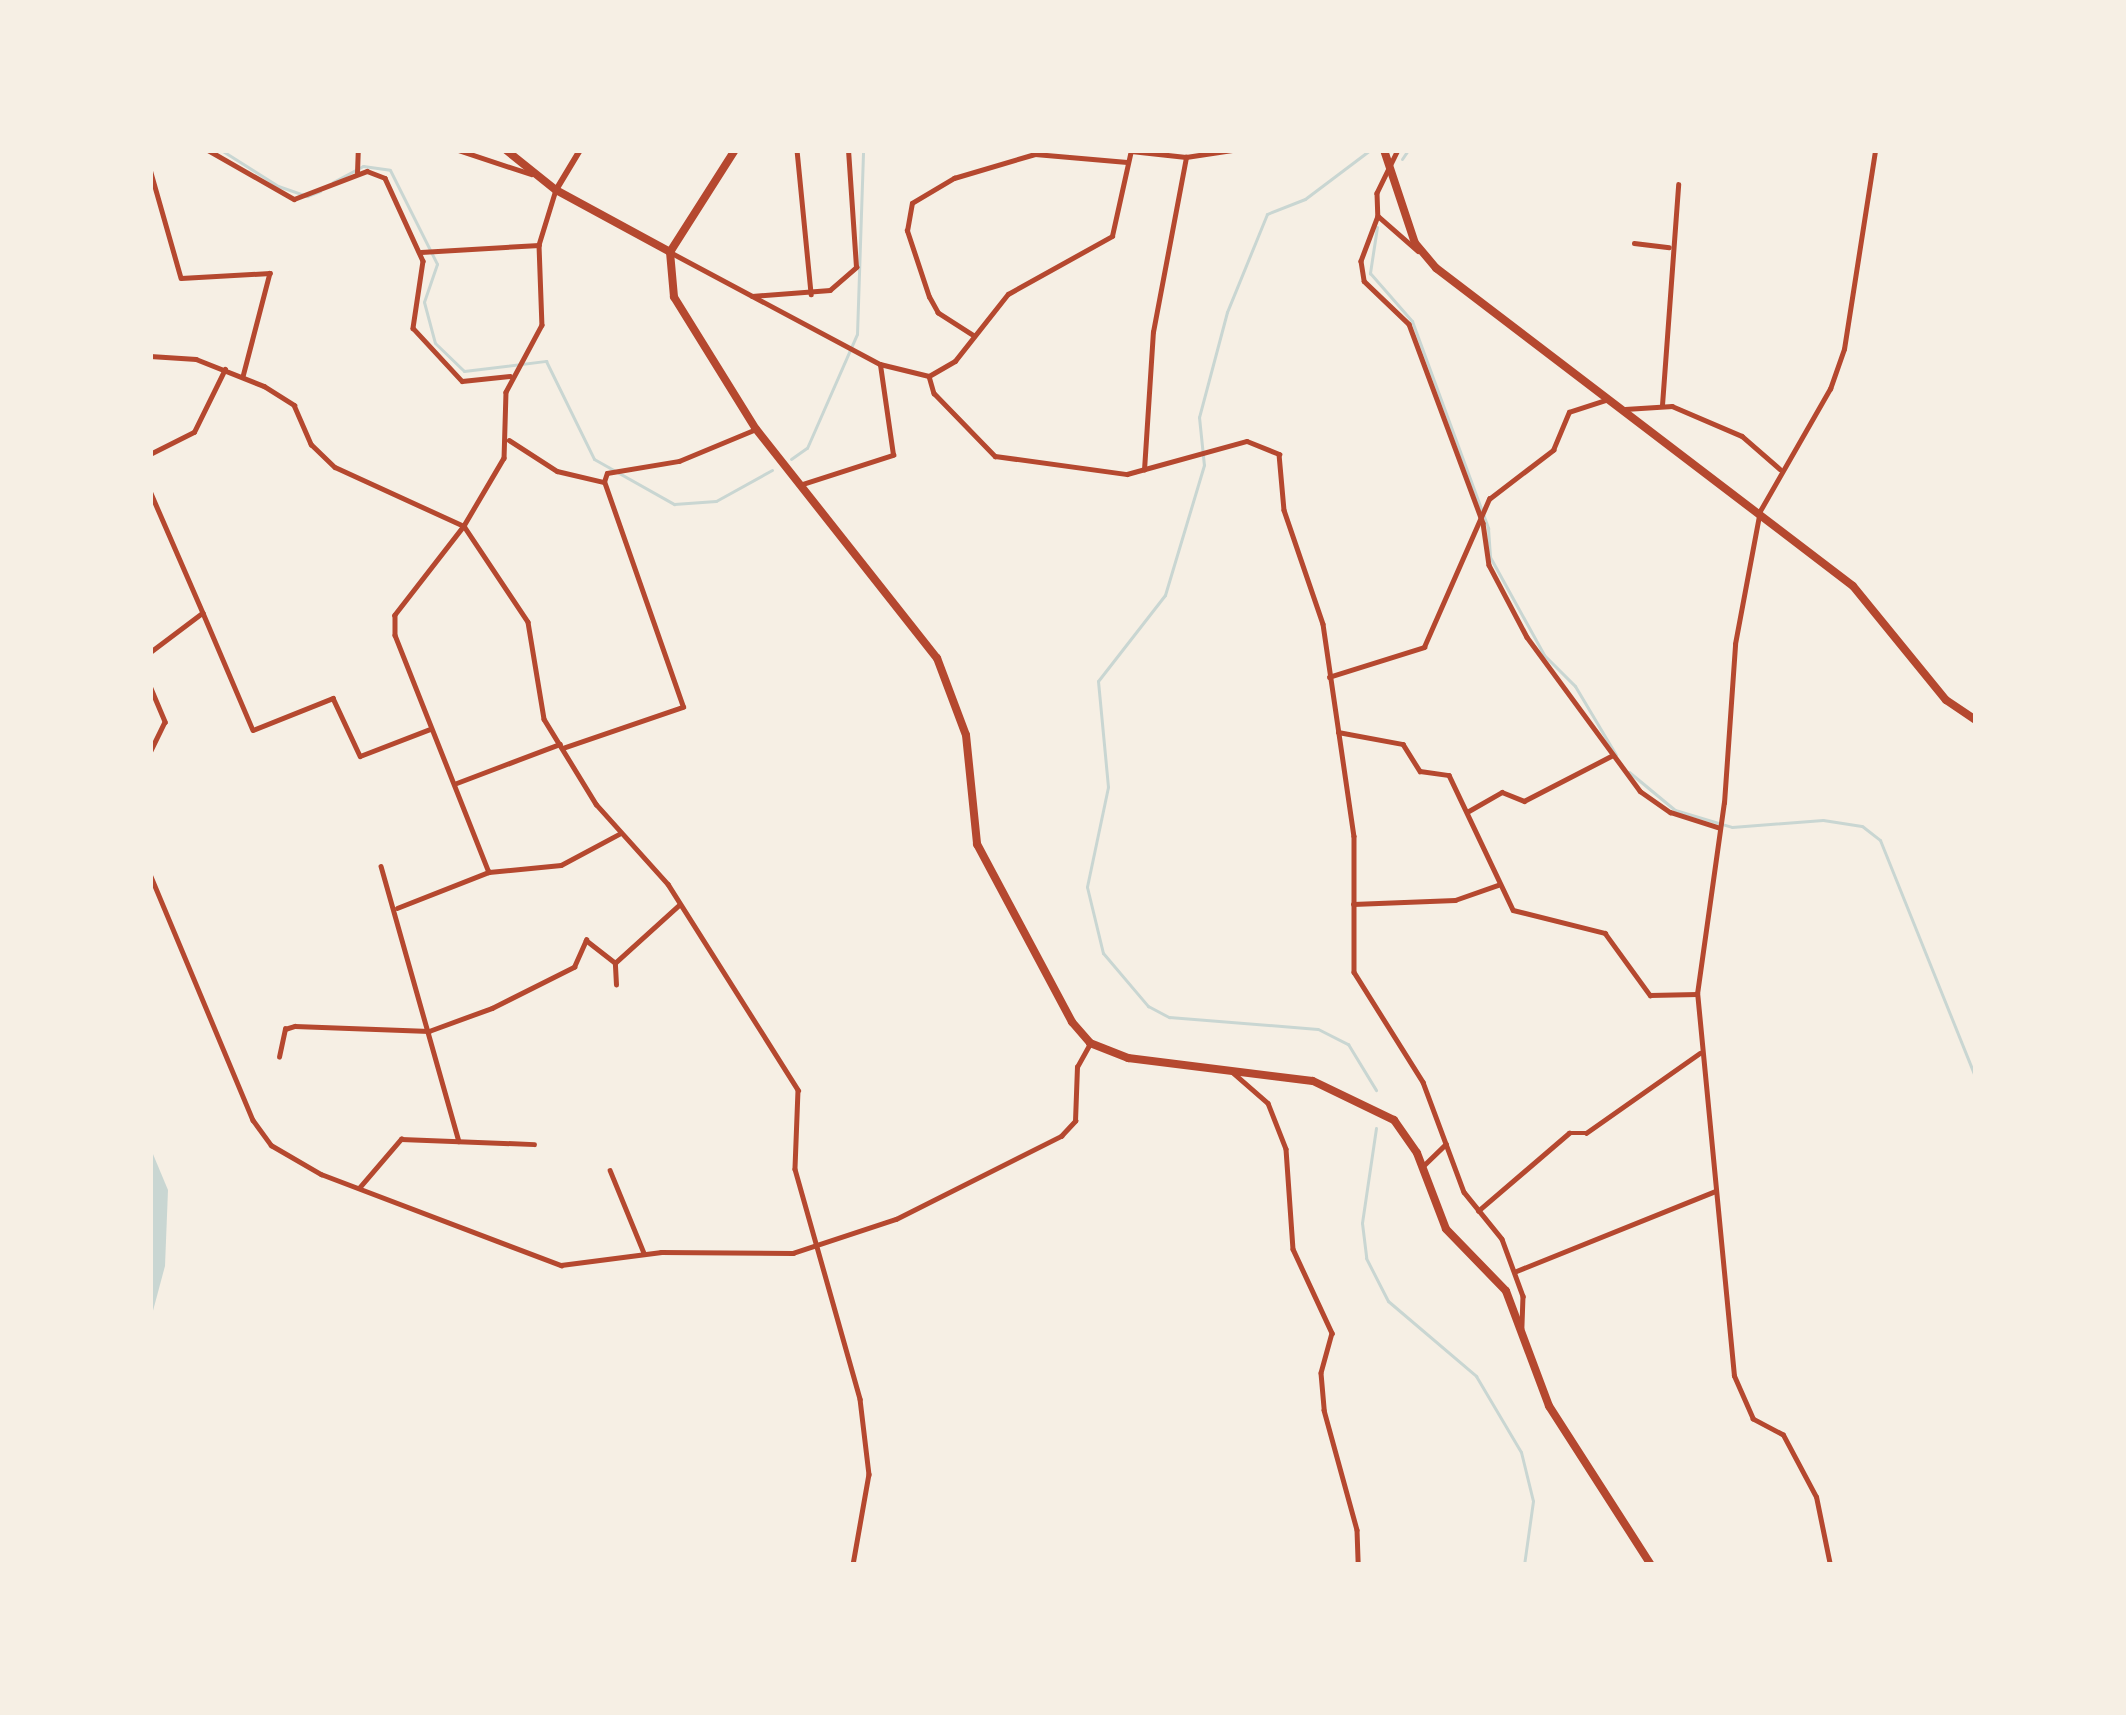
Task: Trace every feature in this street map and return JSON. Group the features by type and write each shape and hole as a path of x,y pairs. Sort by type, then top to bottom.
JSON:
{"main road":[{"path":"506,150 556,190 670,252"},
{"path":"734,150 670,252 674,297 756,429 937,658 966,735 973,826 986,866 1090,1043 1128,1058 1313,1081 1369,1104 1406,1133 1446,1229 1495,1276 1522,1330 1550,1406 1651,1565"},
{"path":"1384,150 1423,254 1853,586 1946,700 1976,720"}],"street":[{"path":"208,150 294,199 312,198 357,173 385,178 421,252 412,328 462,381 512,376"},
{"path":"357,173 358,150"},
{"path":"458,150 540,176"},
{"path":"489,872 400,659 395,615 493,484 509,440 512,376 542,325 539,245 556,190 580,150"},
{"path":"796,150 811,294"},
{"path":"752,296 830,290 856,266 848,150"},
{"path":"929,376 974,337 1007,294 1112,236 1131,150 1186,157 1233,150"},
{"path":"1399,150 1361,261 1364,281 1409,324 1479,513 1490,566 1527,638 1612,756 1655,803 1720,828"},
{"path":"1830,1565 1816,1497 1783,1435 1753,1419 1734,1376 1697,994 1722,817 1735,644 1760,511 1830,389 1844,349 1875,150"},
{"path":"974,337 929,297 907,231 911,203 954,178 1035,154 1127,162"},
{"path":"1144,470 1153,332 1186,157"},
{"path":"150,169 181,278 270,273 271,293 243,377"},
{"path":"1662,405 1669,247 1678,184"},
{"path":"1378,215 1423,254"},
{"path":"1634,243 1669,247"},
{"path":"421,252 539,245"},
{"path":"670,252 880,364 929,376"},
{"path":"150,356 225,369 294,405 311,445 335,467 464,526 528,622 539,704 561,746 619,834 680,904 798,1090 795,1168 863,1418 868,1506 853,1565"},
{"path":"798,486 893,455 880,364"},
{"path":"150,454 194,433 225,369"},
{"path":"929,376 934,393 995,456 1101,472 1144,470 1189,451 1210,453 1247,441 1279,454 1284,509 1323,624 1354,836 1354,972 1423,1082 1478,1210 1502,1239 1526,1311 1522,1330"},
{"path":"1329,677 1424,647 1479,513 1553,450 1569,412 1613,400"},
{"path":"1625,409 1662,405 1742,436 1781,470"},
{"path":"454,784 683,707 604,482 607,473 679,461 756,429"},
{"path":"509,440 557,471 604,482"},
{"path":"150,491 253,730 333,698 360,756 430,729"},
{"path":"150,653 203,613"},
{"path":"150,686 165,722 150,753"},
{"path":"1337,732 1403,743 1420,771 1449,775 1514,910 1605,933 1651,995 1697,994"},
{"path":"1467,812 1502,792 1524,801 1612,756"},
{"path":"397,908 489,872 561,866 619,834"},
{"path":"381,866 397,908 459,1141"},
{"path":"150,874 253,1120 285,1155 547,1262 592,1266 645,1254 763,1256 814,1246 896,1219 1061,1136 1075,1121 1077,1067 1090,1043"},
{"path":"1353,904 1455,899 1498,885"},
{"path":"615,963 680,904"},
{"path":"278,1057 285,1029 295,1026 429,1031 574,967 586,940 615,963 616,985"},
{"path":"1478,1210 1569,1133 1586,1133 1702,1052"},
{"path":"1230,1070 1268,1102 1286,1150 1293,1249 1331,1333 1321,1373 1324,1410 1357,1530 1358,1565"},
{"path":"359,1188 400,1139 534,1144"},
{"path":"1422,1167 1446,1144"},
{"path":"610,1169 645,1254"},
{"path":"1514,1272 1716,1190"}],"shaded area":[{"path":"150,1147 168,1190 165,1266 150,1322"}],"waterway":[{"path":"221,150 278,186 307,196 320,191"},
{"path":"791,459 807,448 857,334 863,150"},
{"path":"1370,150 1305,199 1267,214 1227,312 1199,417 1204,465 1165,595 1098,681 1108,787 1087,887 1103,953 1148,1006 1169,1017 1318,1029 1348,1044 1376,1090"},
{"path":"1402,159 1408,150"},
{"path":"333,182 363,166 390,170 437,264 424,302 435,343 464,371 546,361 594,459 674,504 716,501 772,470"},
{"path":"1377,227 1370,273 1412,321 1488,528 1490,557 1544,655 1575,686 1616,755"},
{"path":"1629,772 1675,810 1732,827 1823,820 1862,826 1880,840 1976,1079"},
{"path":"1376,1128 1362,1223 1366,1258 1388,1301 1476,1376 1521,1452 1533,1501 1524,1565"}]}
